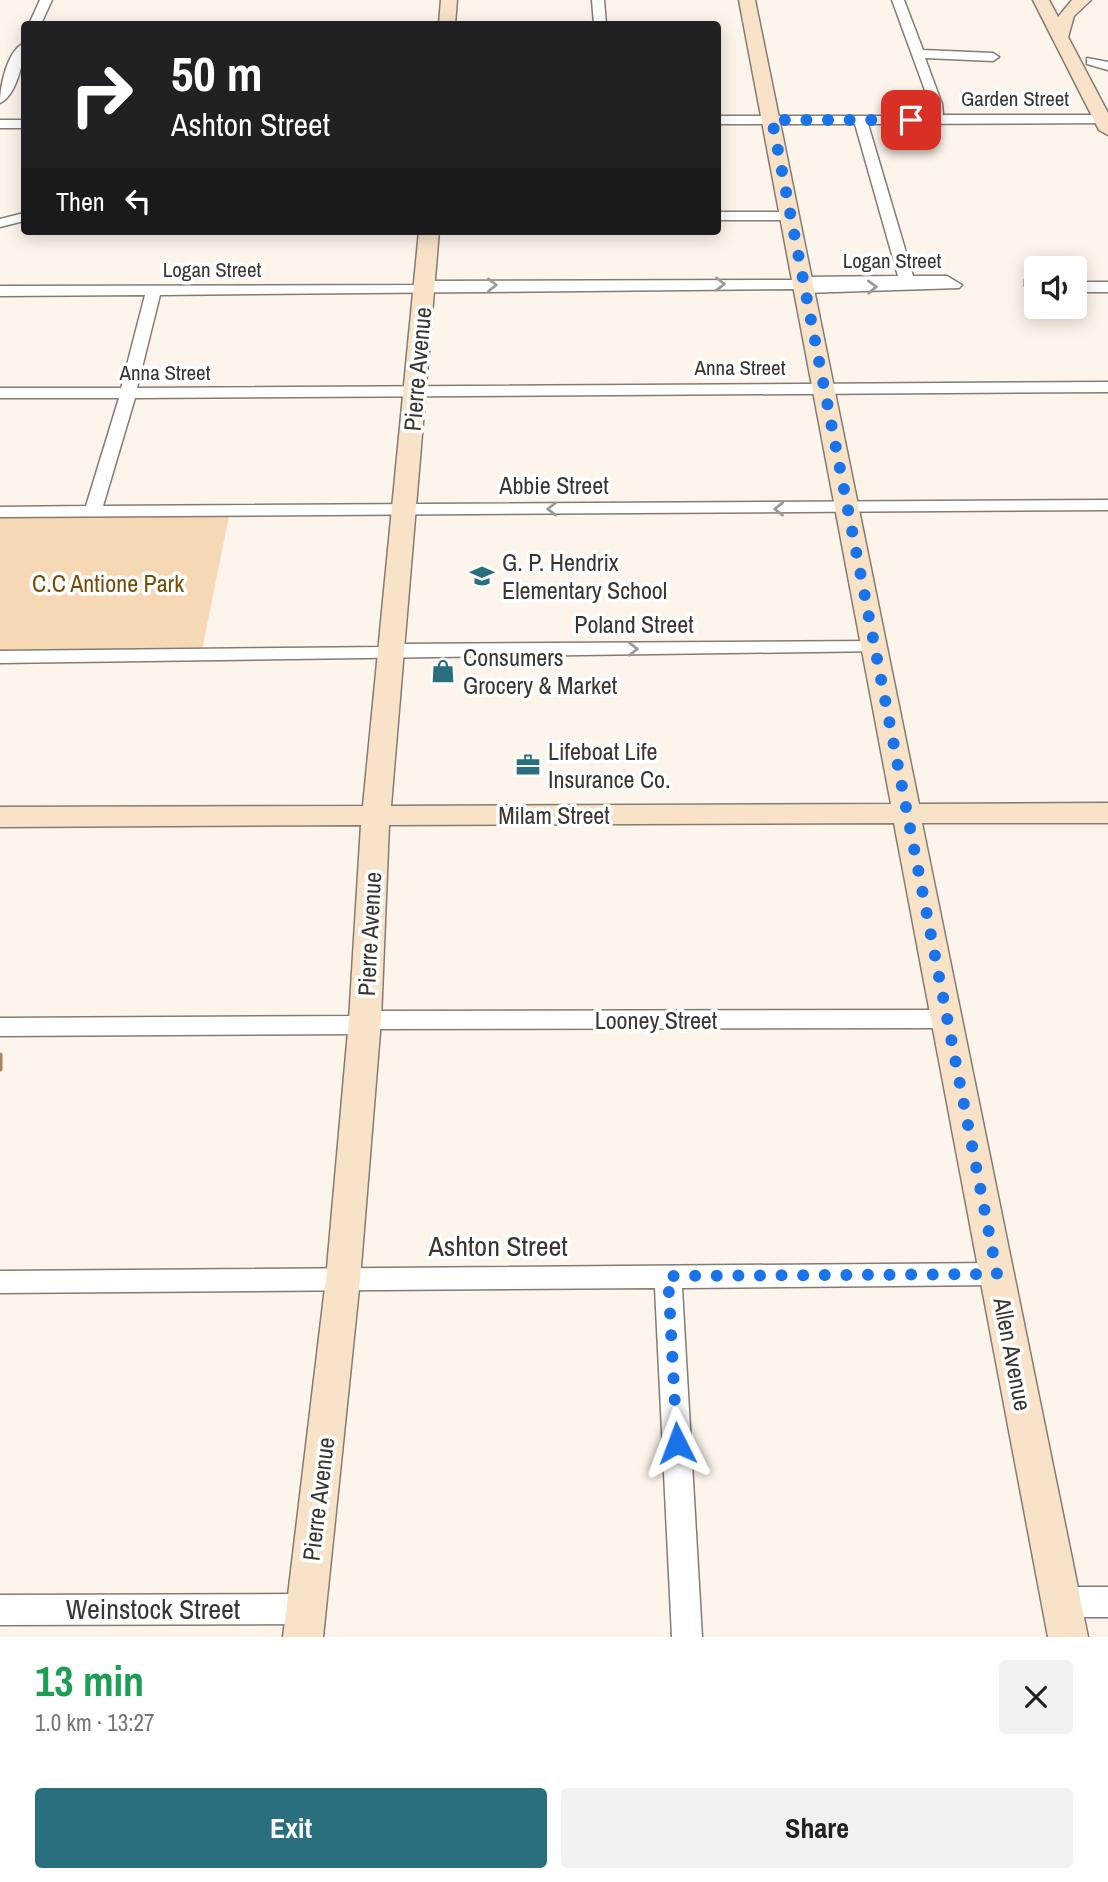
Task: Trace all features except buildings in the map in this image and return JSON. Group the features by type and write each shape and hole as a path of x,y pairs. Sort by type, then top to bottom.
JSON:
{"main road":[{"path":"447,21 449,0"},
{"name":"Allen Avenue","path":"747,0 1068,1637"},
{"path":"1041,0 1106,123"},
{"path":"1060,38 1063,18 1071,7 1083,0"},
{"name":"Pierre Avenue","path":"304,1623 343,1279 365,1023 370,883 429,235"},
{"name":"Milam Street","path":"0,817 1108,813"}],"street":[{"path":"36,21 46,0"},
{"path":"598,0 600,21"},
{"path":"898,0 920,54 936,104 936,120"},
{"path":"0,61 21,53"},
{"path":"920,54 993,57"},
{"path":"0,99 21,56"},
{"path":"1091,61 1108,66"},
{"name":"Garden Street","path":"721,120 1106,123"},
{"path":"860,120 882,186 907,280"},
{"path":"0,124 21,124"},
{"path":"721,216 790,216"},
{"path":"0,223 21,217"},
{"name":"Logan Street","path":"0,291 954,285 947,280 803,284"},
{"path":"1087,280 1108,280"},
{"path":"1087,287 1108,287"},
{"path":"93,511 118,432 154,290"},
{"name":"Anna Street","path":"0,393 1108,387"},
{"name":"Abbie Street","path":"0,512 1108,505"},
{"name":"Poland Street","path":"0,657 875,647"},
{"name":"Looney Street","path":"0,1027 947,1019"},
{"name":"Ashton Street","path":"0,1282 997,1274"},
{"path":"668,1276 687,1637"},
{"path":"1061,1602 1108,1602"},
{"name":"Weinstock Street","path":"0,1610 304,1623"}],"green space":[{"name":"C.C Antione Park","path":"230,511 201,655 0,657 0,512"}],"waterway":[{"path":"0,1055 0,1069"}],"place":[{"name":"G. P. Hendrix Elementary School","path":"482,576"},
{"name":"Consumers Grocery & Market","path":"443,671"},
{"name":"Lifeboat Life Insurance Co.","path":"528,765"}],"route":[{"path":"677,1443 668,1276 997,1274 772,120 911,120"}]}
